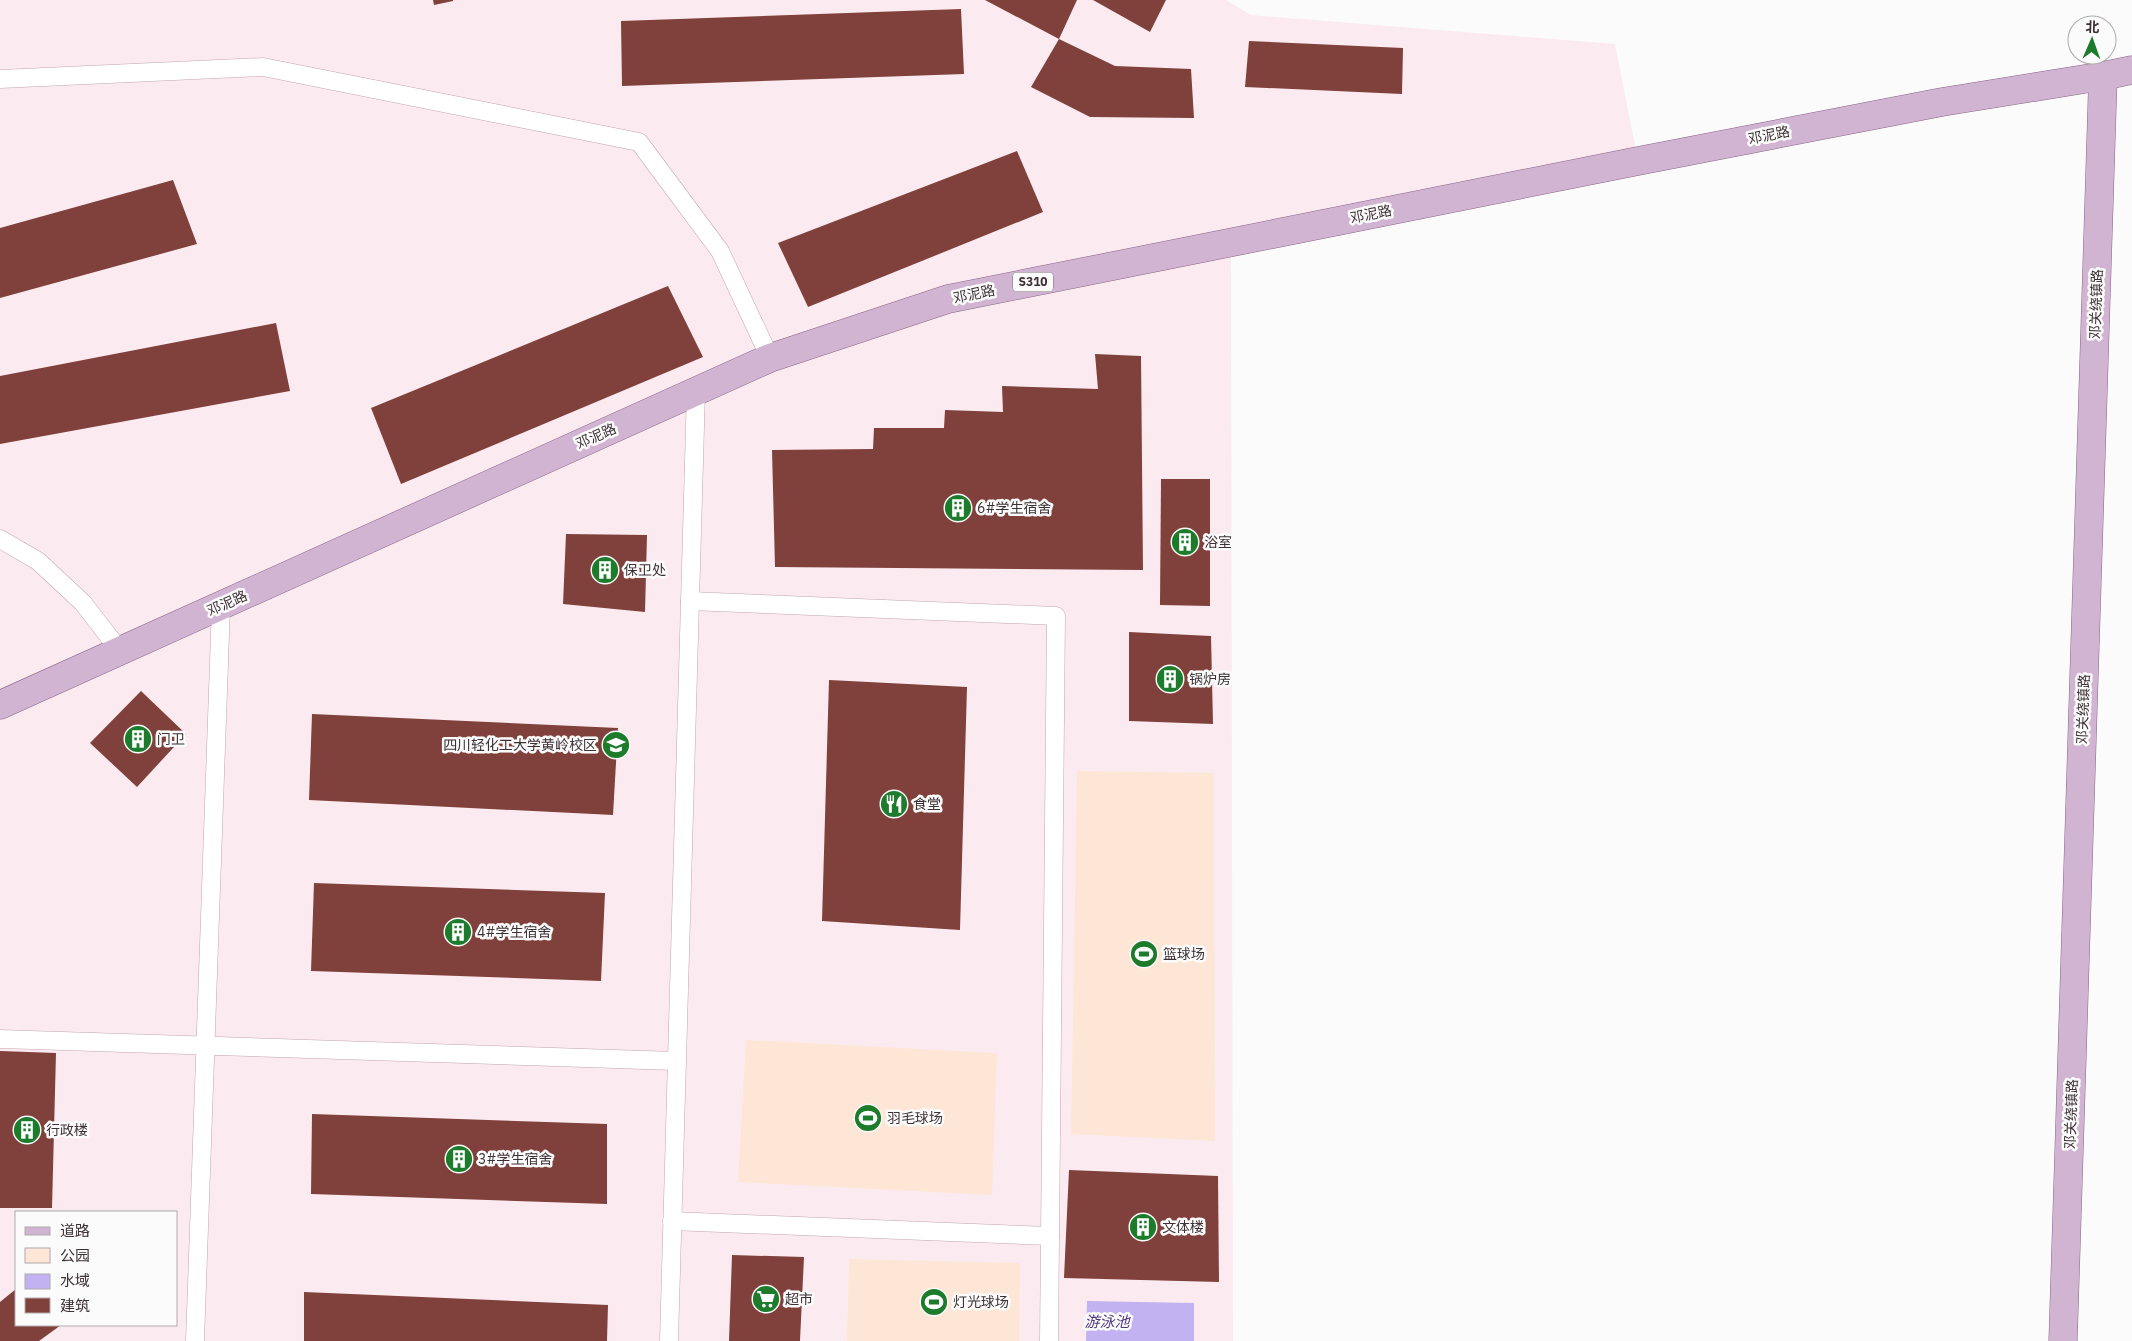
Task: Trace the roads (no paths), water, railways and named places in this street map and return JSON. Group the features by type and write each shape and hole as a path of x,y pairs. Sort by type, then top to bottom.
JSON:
{"main road":[{"name":"邓泥路","path":"0,705 770,358 948,299 1942,102 2132,70"},
{"name":"邓关绕镇路","path":"2063,1341 2104,76"}],"lane":[{"path":"0,79 263,67 639,142 720,251 770,358"},
{"path":"669,1341 696,391"},
{"path":"0,539 38,561 83,603 120,651"},
{"path":"690,601 1056,616 1049,1341"},
{"path":"194,1341 221,606"},
{"path":"0,1039 676,1061"},
{"path":"672,1221 1050,1236"}],"water":[{"name":"游泳池","path":"1087,1301 1194,1303 1194,1341 1086,1341"}],"place":[{"name":"6#学生宿舍","path":"958,508"},
{"name":"浴室","path":"1185,542"},
{"name":"保卫处","path":"605,570"},
{"name":"锅炉房","path":"1170,679"},
{"name":"门卫","path":"138,739"},
{"name":"四川轻化工大学黄岭校区","path":"616,745"},
{"name":"食堂","path":"894,804"},
{"name":"4#学生宿舍","path":"458,932"},
{"name":"篮球场","path":"1144,954"},
{"name":"羽毛球场","path":"868,1118"},
{"name":"行政楼","path":"27,1130"},
{"name":"3#学生宿舍","path":"459,1159"},
{"name":"文体楼","path":"1143,1227"},
{"name":"超市","path":"766,1299"},
{"name":"灯光球场","path":"934,1302"}]}
